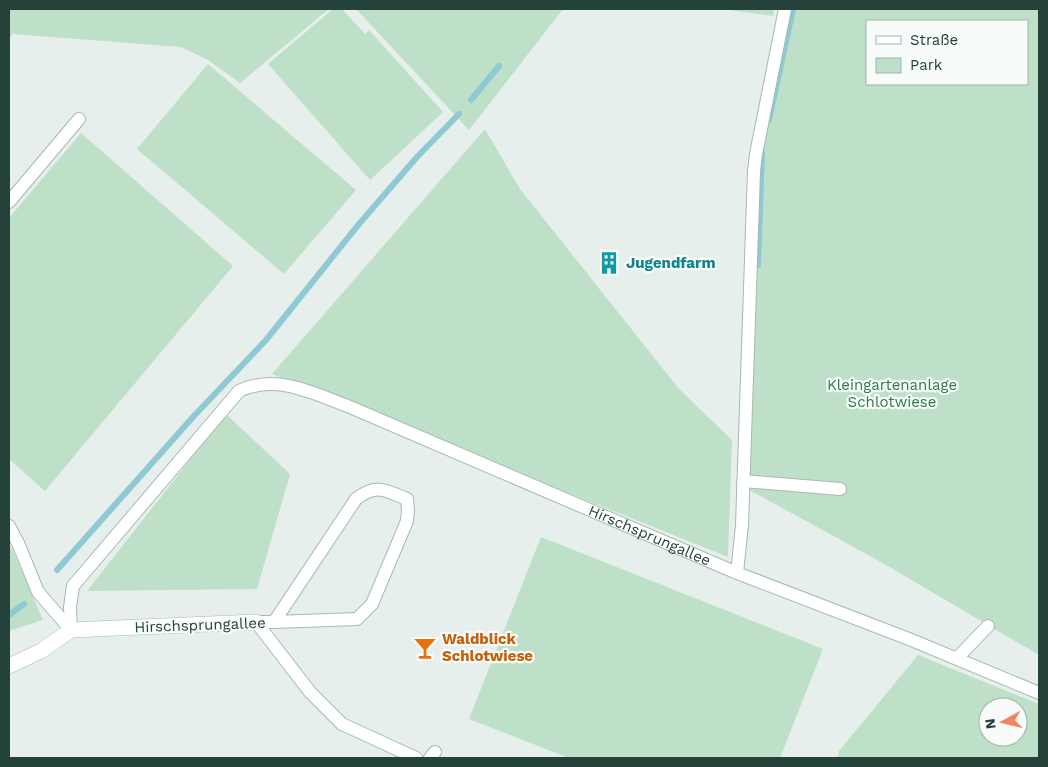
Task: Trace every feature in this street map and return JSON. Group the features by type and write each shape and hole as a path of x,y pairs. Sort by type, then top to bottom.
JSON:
{"street":[{"name":"Hirschsprungallee","path":"71,630 256,622"},
{"path":"9,666 42,651 71,630"}],"lane":[{"path":"736,572 742,525 754,171 784,9"},
{"path":"9,202 79,119"},
{"name":"Hirschsprungallee","path":"71,630 70,608 73,586 239,391 260,383 299,388 350,407 736,572 957,658 1039,693"},
{"path":"743,481 840,489"},
{"name":"Hirschsprungallee","path":"256,622 274,622 357,619 372,604 406,520 408,511 406,499 383,489 368,490 356,499 274,622"},
{"path":"9,526 38,592 71,630"},
{"path":"256,622 310,692 342,724 416,758"},
{"path":"957,658 988,626"}],"green space":[{"path":"9,9 329,9 240,83 208,60 181,47 13,34 9,38"},
{"path":"333,9 342,9 365,34 369,30 443,112 370,180 268,64"},
{"path":"356,9 563,9 469,130"},
{"path":"722,9 774,9 773,16"},
{"name":"Kleingartenanlage Schlotwiese","path":"794,9 1039,9 1039,655 881,562 751,491 743,481 756,154"},
{"path":"208,64 356,190 284,274 137,149"},
{"path":"485,129 520,189 679,389 732,440 728,557 272,374"},
{"path":"81,133 233,266 45,491 9,459 9,218"},
{"path":"226,414 290,474 257,589 87,591"},
{"path":"541,537 823,649 780,758 569,758 469,719"},
{"path":"9,546 43,620 9,631"},
{"path":"918,655 1022,697 978,697 978,747 1028,747 1028,700 1039,704 1039,758 838,758 839,751"}],"waterway":[{"path":"769,120 793,9"},
{"path":"471,100 499,66"},
{"path":"57,570 193,417 266,340 359,224 417,157 459,114"},
{"path":"758,265 762,152"},
{"path":"9,615 24,604"}],"place":[{"name":"Jugendfarm","path":"609,263"},
{"name":"Waldblick Schlotwiese","path":"425,648"}]}
